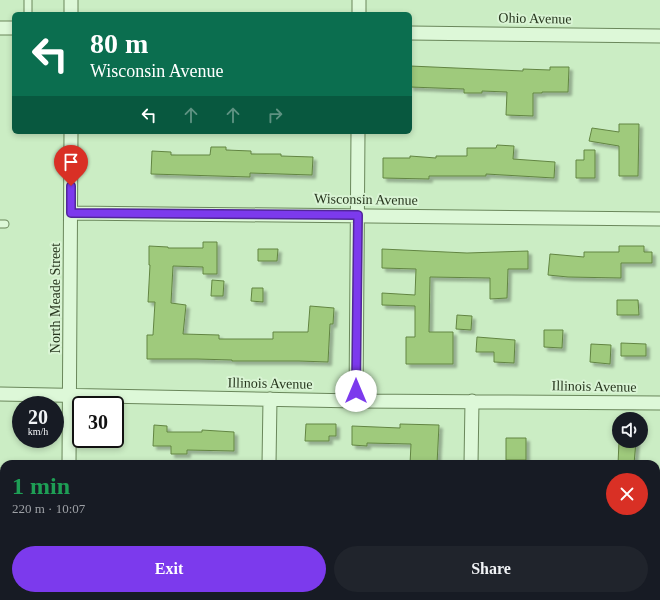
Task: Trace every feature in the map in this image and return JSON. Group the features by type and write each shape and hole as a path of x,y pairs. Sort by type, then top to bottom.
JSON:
{"street":[{"path":"71,0 71,12"},
{"path":"359,0 359,12"},
{"path":"0,28 12,28"},
{"name":"Ohio Avenue","path":"412,33 660,36"},
{"name":"North Meade Street","path":"69,460 71,134"},
{"path":"356,401 358,134"},
{"name":"Wisconsin Avenue","path":"71,213 660,218"},
{"name":"Illinois Avenue","path":"0,394 356,401 660,403"},
{"path":"269,460 270,399"},
{"path":"471,460 472,401"}],"lane":[{"path":"28,0 28,12"}],"building":[{"path":"412,66 523,71 523,69 550,70 550,67 569,67 568,92 533,93 533,116 506,115 507,92 482,91 482,93 464,93 464,89 412,87"},
{"path":"619,124 639,124 638,176 619,176 619,146 589,141 592,128 619,132"},
{"path":"497,145 514,146 513,159 555,162 554,178 486,174 486,176 429,176 429,179 383,178 383,158 410,158 410,156 436,158 436,156 467,156 467,148 496,148"},
{"path":"211,147 226,147 226,150 251,151 251,154 281,154 281,156 313,157 312,175 250,173 250,177 151,174 152,151 171,152 171,155 210,155"},
{"path":"584,150 595,150 595,178 576,178 576,160 584,160"},
{"path":"203,242 217,242 217,274 203,274 203,267 173,266 171,303 186,305 183,334 219,335 219,339 273,339 273,332 308,332 310,306 334,308 333,324 330,324 328,362 147,359 147,335 153,335 155,302 148,302 150,265 149,246 168,248 203,248"},
{"path":"619,246 644,246 644,252 652,252 652,263 621,263 621,278 548,275 550,254 584,257 584,252 619,252"},
{"path":"258,249 278,249 277,261 258,261"},
{"path":"382,249 467,253 528,251 528,269 508,269 507,298 490,299 490,278 430,277 429,332 453,332 453,364 406,364 406,337 415,337 415,306 382,305 382,293 415,295 416,269 382,268"},
{"path":"212,280 224,281 223,296 211,296"},
{"path":"252,288 263,288 263,302 251,301"},
{"path":"617,300 638,300 639,315 617,315"},
{"path":"457,315 472,316 471,330 456,329"},
{"path":"544,330 563,330 562,348 544,347"},
{"path":"477,337 515,340 514,363 494,362 494,352 476,352"},
{"path":"621,343 646,344 646,356 621,356"},
{"path":"591,344 611,345 610,364 590,362"},
{"path":"306,424 336,424 336,436 329,436 329,441 305,441"},
{"path":"400,424 439,425 437,460 410,460 411,444 367,443 367,446 352,445 352,426 400,428"},
{"path":"154,425 167,426 167,432 202,432 202,430 234,432 234,451 187,450 187,454 171,454 171,446 153,446"},
{"path":"506,438 526,438 526,460 506,460"},
{"path":"619,448 635,448 634,460 618,460"}],"route":[{"path":"71,186 71,213 358,215 356,391"}]}
